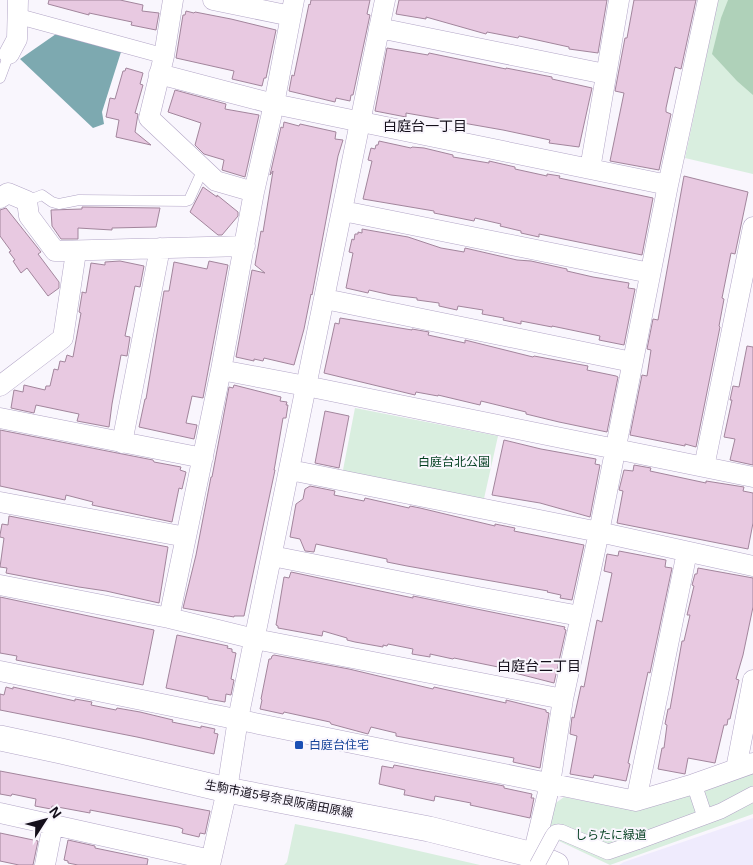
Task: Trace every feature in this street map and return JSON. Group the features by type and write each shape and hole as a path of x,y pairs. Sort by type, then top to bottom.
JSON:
{"street":[{"path":"173,0 161,65 148,118 216,181 254,192"},
{"path":"169,618 221,370 254,192 293,8 213,0"},
{"path":"0,813 210,862 228,790 238,719 385,0"},
{"path":"590,169 619,0"},
{"path":"535,860 550,784 563,699 599,532 668,185 708,0"},
{"path":"10,54 17,39 17,8 161,65 274,104 668,185"},
{"path":"379,28 605,74"},
{"path":"0,198 8,194 27,201 29,216 54,252 245,246"},
{"path":"343,210 650,273"},
{"path":"704,467 753,227"},
{"path":"122,443 160,248"},
{"path":"0,386 63,338 76,252"},
{"path":"325,298 632,362"},
{"path":"221,370 753,477"},
{"path":"0,418 203,458"},
{"path":"290,470 599,532 753,566"},
{"path":"0,502 186,537"},
{"path":"636,801 687,552"},
{"path":"272,556 580,616"},
{"path":"0,585 169,618 255,639 563,699"},
{"path":"0,671 636,801 694,784 744,766 753,680"},
{"name":"生駒市道5号奈良阪南田原線","path":"0,738 228,790 429,829 556,865"},
{"path":"694,784 705,817"},
{"path":"535,860 558,832 608,852 721,811 753,794"},
{"path":"45,865 53,824"}],"lane":[{"path":"0,78 10,54"},
{"path":"27,201 42,195 52,202 59,204 79,200 186,201 189,200 204,169"}],"shaded area":[{"path":"753,818 753,865 619,865 624,862"}],"green space":[{"path":"718,0 753,0 753,174 685,158"},
{"path":"728,0 753,0 753,95 712,54 721,18"},
{"name":"白庭台北公園","path":"355,408 498,436 483,503 342,475"},
{"name":"しらたに緑道","path":"753,772 753,814 610,865 559,841 547,832 553,805 564,797 637,811"},
{"path":"295,824 480,865 284,865 287,862"}],"water":[{"path":"56,34 121,52 102,112 104,124 93,128 20,59"}],"building":[{"path":"49,0 120,0 143,5 142,11 159,13 156,30 131,25 132,22 89,13 89,15 48,4"},
{"path":"311,0 370,0 367,14 370,15 353,95 351,95 350,101 336,98 335,102 289,91"},
{"path":"399,0 607,0 598,53 569,49 569,47 519,36 518,38 487,32 486,34 426,17 426,19 396,14"},
{"path":"634,0 696,0 681,69 675,67 666,108 666,112 671,114 659,170 610,161 624,93 615,91"},
{"path":"186,11 276,30 266,78 264,78 262,86 232,79 234,71 176,58 183,15 185,15"},
{"path":"387,48 428,55 429,53 506,68 552,77 552,79 592,88 579,147 549,143 550,140 503,130 406,113 406,117 375,111"},
{"path":"126,68 143,73 140,84 143,85 135,113 138,114 135,132 151,145 116,137 119,120 106,117 110,98 115,99 123,71"},
{"path":"175,90 226,104 225,109 259,115 245,177 222,170 224,160 204,154 195,145 201,123 168,112"},
{"path":"284,122 336,132 335,139 343,140 338,156 312,295 294,365 264,358 263,361 254,359 254,361 236,357 252,270 265,273 255,265 261,231 263,232 273,171 270,175 281,127 283,128"},
{"path":"379,141 411,148 424,148 453,155 453,157 489,163 489,161 515,167 515,169 547,176 547,174 560,176 559,178 653,198 642,255 539,234 539,237 500,226 501,224 475,218 474,221 434,213 434,211 363,199 372,161 368,160 371,148 375,149"},
{"path":"684,176 748,192 735,254 731,253 722,298 724,299 720,327 696,447 630,435 642,375 647,376 651,350 647,349 653,319 658,320"},
{"path":"203,187 217,197 217,195 238,212 238,216 222,235 218,235 190,212"},
{"path":"82,207 160,208 156,227 112,228 112,230 78,228 78,239 61,239 52,226 51,210 82,209"},
{"path":"6,208 41,252 38,254 59,282 59,288 48,296 27,268 21,273 13,261 15,260 9,252 11,251 0,236 0,210"},
{"path":"362,229 408,237 441,248 464,252 465,248 567,269 567,271 593,277 629,283 628,288 635,289 624,345 599,340 600,336 552,326 521,321 521,324 503,320 504,318 482,314 483,310 458,306 457,310 439,306 439,303 417,300 417,298 369,290 368,293 346,288 353,253 349,252 352,239 354,240 355,234 358,234 358,232 362,233"},
{"path":"120,261 144,266 140,287 135,286 125,336 130,337 127,356 121,355 109,427 77,421 79,414 36,405 34,413 11,408 14,390 23,392 24,385 45,390 46,386 50,386 54,369 58,370 60,361 65,362 67,355 73,357 81,313 79,312 82,292 86,293 91,263 105,265 105,262"},
{"path":"209,261 228,265 203,398 192,396 186,423 197,425 194,439 139,427 146,399 164,291 169,291 174,262 207,269"},
{"path":"340,318 429,332 428,335 465,343 465,340 533,357 588,366 587,370 616,376 618,377 607,432 526,414 526,412 481,401 480,405 438,395 416,392 415,395 324,373 335,323 339,324"},
{"path":"747,346 753,347 753,465 730,460 735,439 724,437 733,386 739,387"},
{"path":"234,385 281,397 280,401 287,402 286,405 288,405 286,418 283,418 275,470 244,616 234,617 183,608 196,555 229,387 233,388"},
{"path":"325,411 349,416 339,468 315,463"},
{"path":"0,430 181,467 180,470 186,472 182,489 179,488 172,522 92,505 93,502 66,495 65,500 0,486"},
{"path":"504,440 596,459 595,464 600,465 590,517 540,503 492,495"},
{"path":"634,465 651,468 650,471 706,483 706,481 744,487 743,491 753,493 753,523 748,549 617,523 623,491 619,490 624,470 633,471"},
{"path":"310,486 335,491 334,495 364,501 365,498 409,508 410,506 420,508 495,526 495,524 515,528 514,531 584,545 572,600 560,598 561,595 548,591 387,562 387,559 316,544 314,552 305,551 300,539 290,537 296,504 303,499 305,489"},
{"path":"9,516 168,547 159,603 106,591 6,573 7,568 0,567 4,538 0,537 0,535 2,524 8,525"},
{"path":"619,551 666,560 665,567 672,568 650,673 648,672 628,763 630,764 626,781 594,775 593,778 570,774 577,736 570,734 572,717 574,718 581,686 584,687 597,620 602,622 612,573 604,571 607,554 618,556"},
{"path":"698,568 753,578 753,607 736,679 739,680 730,719 728,719 727,725 724,725 715,763 688,758 685,774 658,769 662,748 664,748 667,725 665,724 668,709 670,709 682,641 684,641 690,615 687,615 694,586 692,585"},
{"path":"291,572 565,627 564,629 566,630 554,683 507,671 508,669 430,654 430,657 412,654 413,649 388,644 387,646 383,645 383,647 355,642 323,631 322,636 278,628 276,625 284,577 289,578"},
{"path":"0,597 154,630 143,685 16,660 17,656 0,653"},
{"path":"177,635 228,646 227,648 232,649 232,652 236,653 231,679 234,680 231,695 226,694 225,702 166,688"},
{"path":"274,655 349,669 433,689 434,687 506,703 506,700 546,710 549,713 540,768 513,762 514,758 396,736 396,733 371,727 368,734 331,724 330,722 260,709 269,659"},
{"path":"6,687 75,701 75,699 92,702 91,705 140,712 173,720 172,722 215,729 214,733 218,734 214,754 0,710 0,694 4,695"},
{"path":"394,765 504,786 504,788 532,794 531,798 534,798 530,818 435,796 434,801 404,795 405,790 379,784 382,766 393,768"},
{"path":"0,771 210,811 205,834 200,833 199,837 182,833 183,829 178,827 90,810 90,813 52,806 51,809 35,806 36,799 12,794 11,796 0,794"},
{"path":"0,833 38,841 33,865 19,865 0,861"},
{"path":"68,840 95,846 95,848 148,859 147,865 78,865 68,863 68,861 64,860"}],"place":[{"name":"白庭台住宅","path":"299,745"}],"district":[{"name":"白庭台一丁目","path":"425,126"},
{"name":"白庭台二丁目","path":"539,666"}]}
